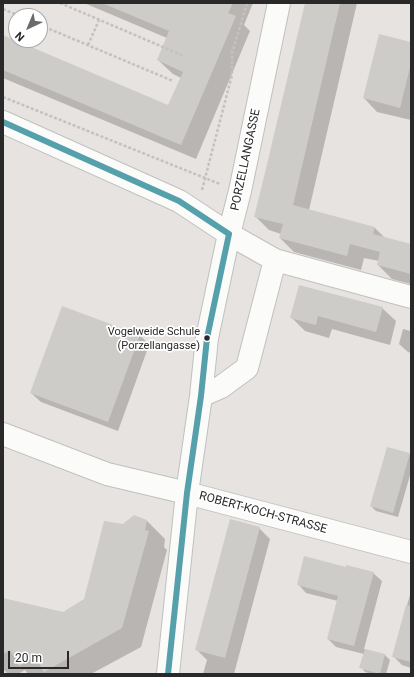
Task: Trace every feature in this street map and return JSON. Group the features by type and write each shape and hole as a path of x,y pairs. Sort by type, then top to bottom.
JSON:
{"street":[{"name":"PORZELLANGASSE","path":"168,674 187,493 201,396 207,338 229,234 240,191 279,3"},
{"path":"3,122 179,201 229,234 275,260 411,296"},
{"path":"201,396 221,387 247,368 275,260"},
{"name":"ROBERT-KOCH-STRASSE","path":"3,434 107,474 187,493 411,552"}],"path":[{"path":"60,3 184,56"},
{"path":"196,212 206,179 232,75 232,53 247,3"},
{"path":"88,45 99,20"},
{"path":"48,28 173,81"},
{"path":"3,97 206,179 240,191"}],"building":[{"path":"102,3 233,3 228,13 236,16 181,145 3,70 3,35 8,37 8,48 34,48 168,105 183,72 157,60 169,31"},
{"path":"305,3 340,3 293,205 375,227 373,234 411,244 411,274 377,265 380,252 350,244 347,256 279,238 283,224 254,217"},
{"path":"379,34 411,42 411,63 400,108 363,98"},
{"path":"299,285 383,307 376,332 318,316 316,325 290,318"},
{"path":"62,306 140,335 108,422 30,393"},
{"path":"387,447 410,453 393,513 370,506"},
{"path":"134,515 147,520 145,530 149,531 122,628 44,672 35,657 19,666 10,650 3,654 3,598 63,612 84,599 104,521 123,524"},
{"path":"230,519 260,527 225,658 195,650"},
{"path":"304,556 346,567 346,565 374,572 354,646 327,639 338,596 297,585"},
{"path":"406,605 411,606 411,662 392,657"},
{"path":"365,649 385,654 380,674 359,668"}],"transit line":[{"path":"3,122 179,201 229,234"},
{"path":"168,674 187,493 201,396 207,338 229,234"}],"place":[{"name":"Vogelweide Schule (Porzellangasse)","path":"207,338"}]}
